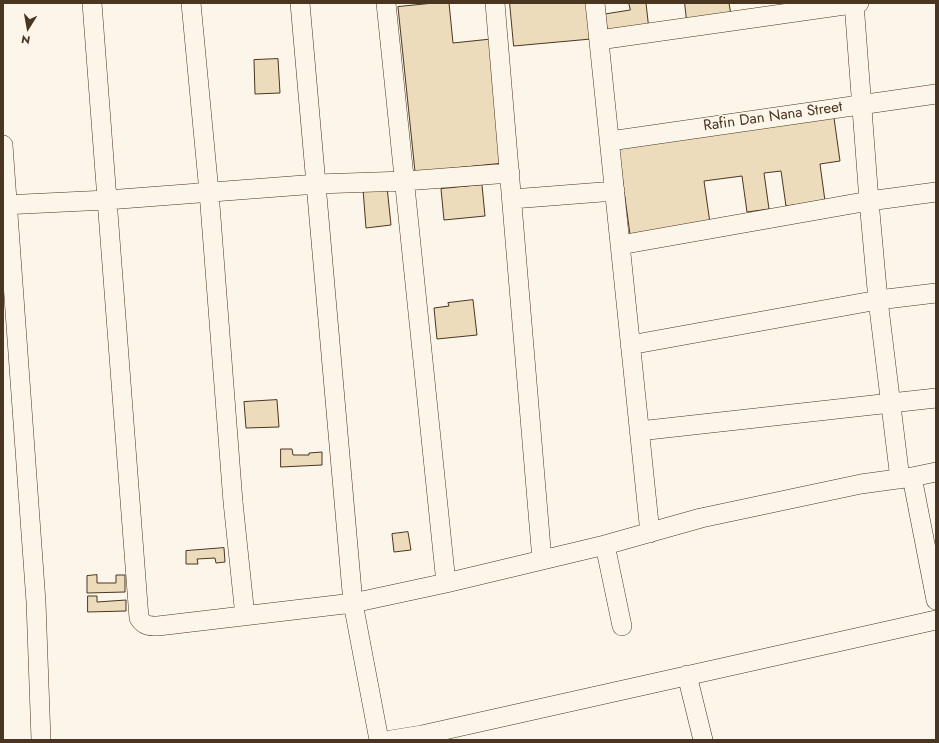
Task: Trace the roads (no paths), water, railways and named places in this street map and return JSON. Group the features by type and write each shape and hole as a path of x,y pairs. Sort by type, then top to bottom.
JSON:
{"street":[{"path":"92,3 139,618 142,623 148,626 158,626 353,603 446,583 605,545 708,516 861,484 936,472"},
{"path":"191,3 209,192 233,502 245,616"},
{"path":"300,3 353,603 379,740"},
{"path":"386,3 446,583"},
{"path":"496,3 542,560"},
{"path":"595,3 650,532"},
{"path":"599,40 856,3 869,201 878,300 890,402 906,478 936,600"},
{"name":"Rafin Dan Nana Street","path":"610,141 936,94"},
{"path":"3,145 5,205 36,594 41,740"},
{"path":"5,205 107,200 317,184 404,181 510,173"},
{"path":"512,199 615,191"},
{"path":"620,245 869,201 936,192"},
{"path":"630,345 878,300 936,293"},
{"path":"639,431 936,398"},
{"path":"605,545 622,626"},
{"path":"391,740 430,733 936,620"},
{"path":"687,675 703,740"}]}
